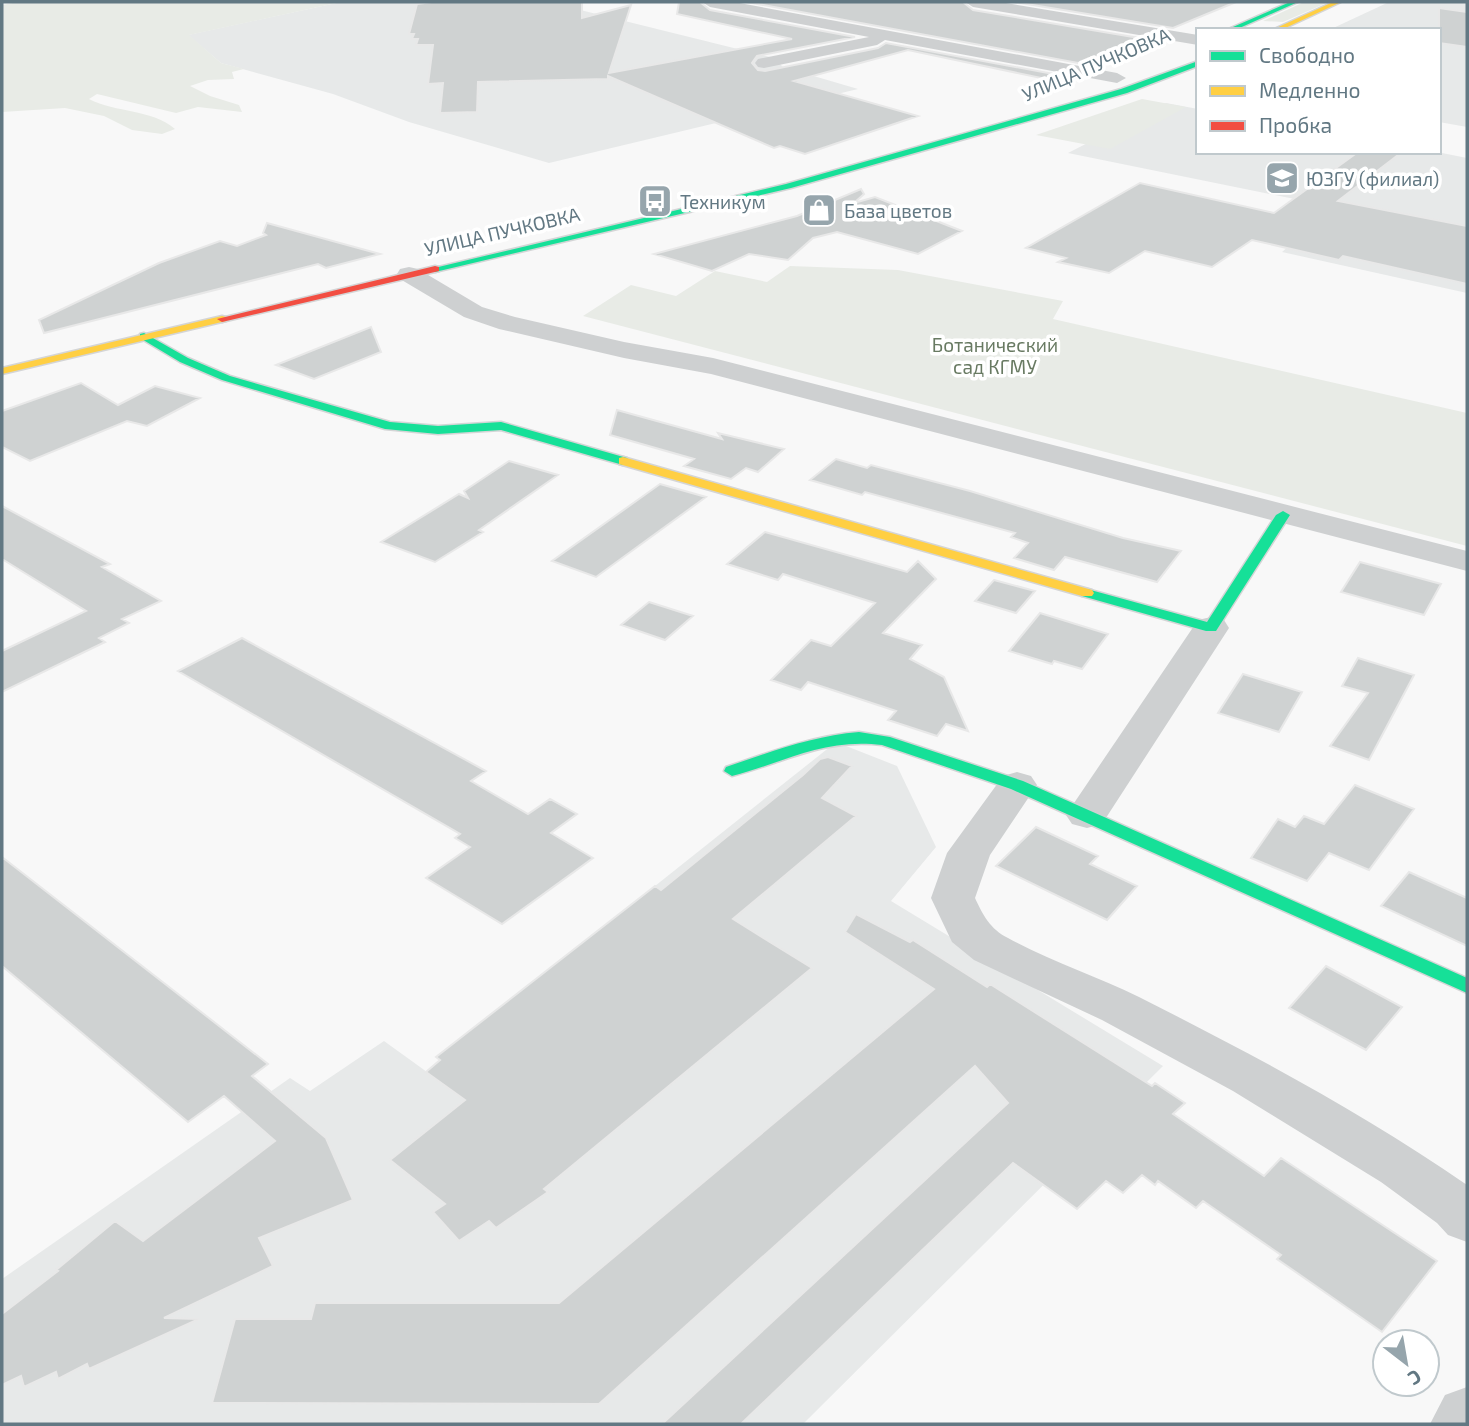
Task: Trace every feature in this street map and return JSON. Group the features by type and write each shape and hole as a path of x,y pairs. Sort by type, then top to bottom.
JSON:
{"main road":[{"path":"1234,28 1296,2"},
{"path":"1279,28 1338,2"},
{"path":"1247,23 1272,28"},
{"name":"УЛИЦА ПУЧКОВКА","path":"1009,122 1169,56 1196,42"},
{"name":"УЛИЦА ПУЧКОВКА","path":"2,371 803,183 1134,88 1196,64"},
{"path":"144,336 184,360 226,378 389,426 438,430 501,426 1211,628 1283,515"},
{"path":"732,771 800,747 834,739 859,737 884,740 1017,785 1467,986"}],"street":[{"path":"710,2 900,36 1112,80 1134,88"},
{"path":"974,2 1196,41"},
{"path":"764,63 900,36"},
{"path":"409,274 473,313 508,323 624,351 727,370 1467,561"},
{"path":"1087,816 1211,628"},
{"path":"1017,785 969,853 953,898 968,931 990,949 1119,1008 1329,1122 1400,1167 1455,1207 1467,1219"},
{"path":"1461,1424 1467,1415"}],"shaded area":[{"path":"341,2 548,2 774,58 783,67 858,89 549,163 409,122 333,94 221,63 188,35"},
{"path":"1389,2 1467,2 1467,127 1441,122 1441,28 1333,28"},
{"path":"1166,103 1196,109 1196,154 1441,153 1467,158 1467,293 1282,252 1334,207 1068,153"},
{"path":"836,742 897,766 936,847 891,901 1163,1066 803,1424 2,1424 2,1279 290,1078 310,1091 384,1041 488,1116 722,925 655,886"}],"green space":[{"path":"18,2 341,2 189,35 221,63 244,69 232,72 234,79 208,80 190,86 239,105 242,112 198,107 176,113 97,94 89,99 145,114 175,129 162,134 132,130 104,116 65,108 2,112 2,5"},
{"path":"1304,2 1329,2 1283,22 1263,21"},
{"path":"1142,99 1186,107 1110,149 1036,135"},
{"name":"Ботанический сад КГМУ","path":"790,266 898,270 1063,301 1053,319 1467,413 1467,546 583,316 631,285 676,296 715,271 767,282"}],"building":[{"path":"582,2 582,18 631,5 609,73 792,39 677,14 679,2 700,2 710,10 855,37 757,56 752,63 758,70 765,71 878,48 886,43 1059,75 1046,79 908,50 794,81 918,116 805,154 780,146 774,148 608,76 608,79 478,82 477,112 440,113 443,83 428,84 433,45 416,45 418,39 412,39 414,34 409,34 417,4"},
{"path":"747,2 963,2 973,10 1151,40 1089,65"},
{"path":"1014,2 1236,2 1173,28"},
{"path":"1439,8 1467,12 1467,47 1441,43"},
{"path":"1355,154 1399,154 1338,201 1467,226 1467,284 1343,256 1339,260 1252,240 1212,267 1145,251 1109,273 1058,262 1066,258 1026,248 1140,183 1274,213"},
{"path":"861,189 864,194 854,203 875,197 962,231 918,254 837,232 813,238 788,260 749,254 712,271 654,254 797,216"},
{"path":"267,223 380,254 326,268 318,264 44,333 39,320 159,263 220,241 237,246 266,235 263,233"},
{"path":"371,327 381,352 314,379 276,365"},
{"path":"81,383 118,405 155,386 200,398 147,426 127,421 30,461 2,447 2,411"},
{"path":"617,410 722,439 718,433 784,449 758,472 746,468 731,479 684,466 694,459 610,435"},
{"path":"836,459 867,468 871,465 970,491 1123,538 1181,551 1157,582 1065,557 1054,570 1014,558 1028,543 1011,537 1015,533 865,492 862,495 810,480"},
{"path":"509,461 558,475 479,530 483,532 435,562 381,542 459,494 468,498 464,491"},
{"path":"660,484 706,497 596,577 552,561"},
{"path":"2,506 110,564 102,567 161,601 122,619 129,623 99,638 105,642 2,692 2,651 86,611 2,559"},
{"path":"765,532 907,572 918,561 936,579 883,633 922,645 910,659 944,677 968,731 946,724 937,736 888,720 896,711 808,682 801,690 771,680 811,640 831,646 875,603 783,574 778,580 727,564"},
{"path":"1360,562 1441,584 1424,615 1341,592"},
{"path":"994,580 1035,591 1016,613 975,601"},
{"path":"649,602 693,616 665,640 621,625"},
{"path":"1040,613 1108,634 1082,669 1054,661 1052,664 1009,651"},
{"path":"242,638 486,771 471,781 528,814 550,799 577,814 551,833 593,858 502,924 426,878 470,847 455,838 460,834 178,671"},
{"path":"1358,658 1414,675 1369,760 1330,746 1368,693 1342,686"},
{"path":"1243,674 1302,692 1279,732 1218,713"},
{"path":"828,757 852,766 822,798 856,816 733,919 812,968 544,1189 548,1192 496,1228 489,1221 459,1241 433,1212 445,1204 390,1160 465,1100 426,1072 440,1060 436,1057 655,886 661,890 820,759"},
{"path":"1355,785 1414,809 1369,870 1329,853 1307,881 1251,858 1278,819 1295,827 1304,816 1324,824"},
{"path":"1036,827 1098,856 1090,864 1137,886 1107,920 996,866"},
{"path":"2,857 268,1064 252,1076 326,1138 353,1200 259,1238 273,1266 164,1318 199,1319 89,1369 87,1364 58,1379 56,1372 24,1387 21,1376 2,1385 2,1314 58,1271 56,1270 115,1221 143,1241 275,1141 224,1096 188,1122 2,966"},
{"path":"1409,872 1467,898 1467,946 1381,906"},
{"path":"856,914 910,942 913,940 987,987 990,984 1152,1086 1155,1083 1185,1103 1173,1114 1264,1176 1281,1158 1437,1261 1385,1328 1376,1328 1277,1259 1281,1255 1203,1201 1196,1208 1158,1181 1155,1185 1142,1175 1123,1193 1106,1181 1077,1209 1013,1163 741,1424 662,1424 1008,1103 975,1066 599,1404 212,1403 235,1319 311,1319 315,1303 559,1303 934,989 845,932"},
{"path":"1326,966 1402,1007 1366,1050 1289,1008"}],"traffic: fast":[{"path":"1234,28 1295,2"},
{"path":"435,269 788,186 1124,91 1196,64"},
{"path":"144,336 184,360 226,378 389,426 438,430 501,426 623,461"},
{"path":"1087,593 1211,628 1283,515"},
{"path":"732,771 800,747 834,739 859,737 884,740 1017,785 1467,986"}],"traffic: slow":[{"path":"1280,28 1338,2"},
{"path":"2,371 222,319"},
{"path":"623,461 1087,593"}],"traffic: jam":[{"path":"222,319 435,269"}],"place":[{"name":"ЮЗГУ (филиал)","path":"1282,178"},
{"name":"Техникум","path":"655,201"},
{"name":"База цветов","path":"819,210"}]}
